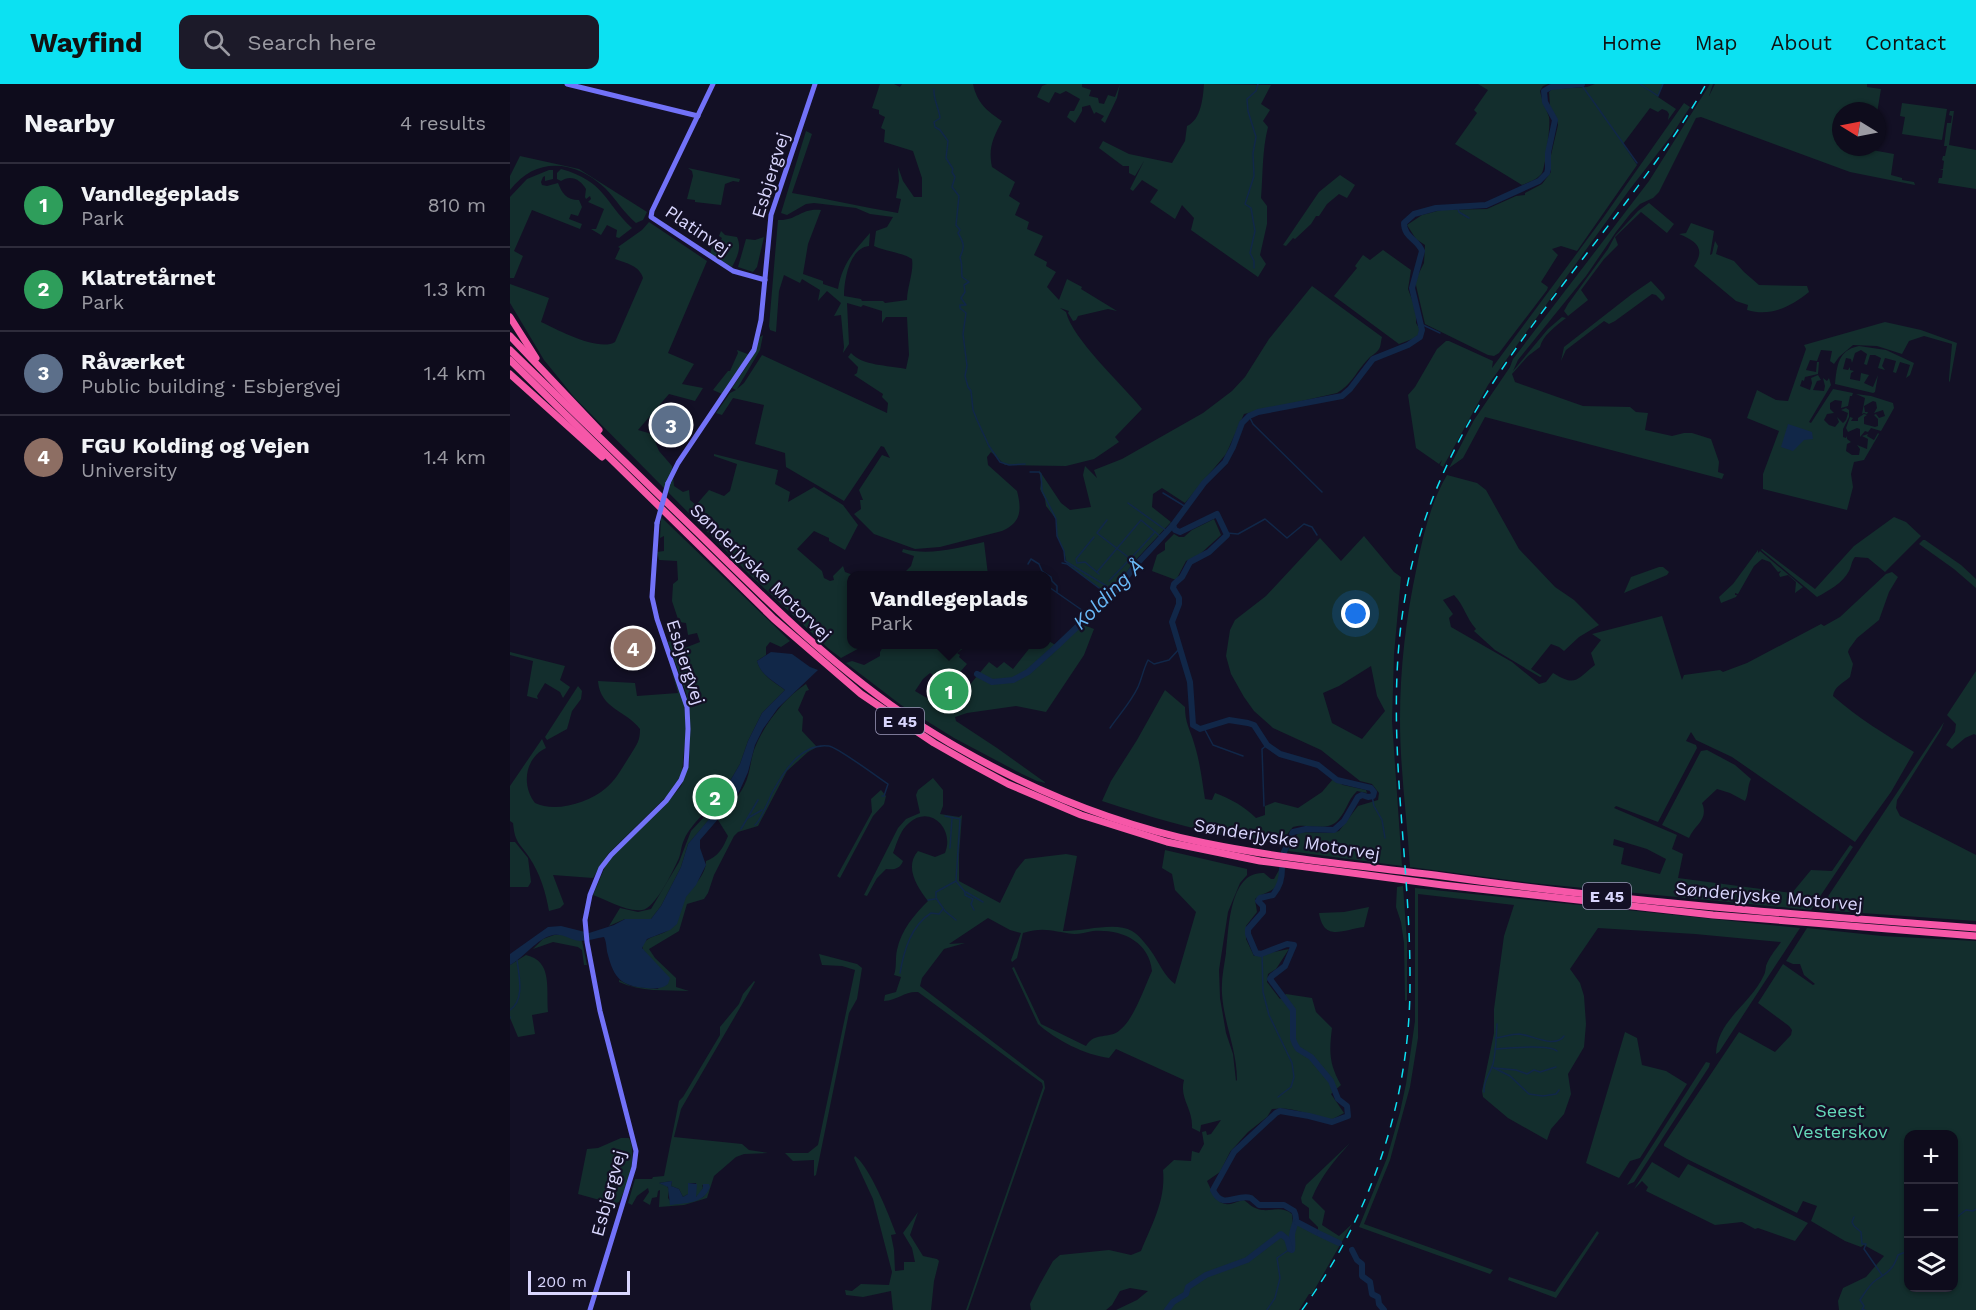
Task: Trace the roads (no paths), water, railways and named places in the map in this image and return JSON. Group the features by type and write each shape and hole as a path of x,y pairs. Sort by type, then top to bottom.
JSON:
{"highway":[{"path":"510,317 526,345 558,386"},
{"path":"510,336 632,468"},
{"name":"Sønderjyske Motorvej","path":"510,350 788,621 849,674 919,724 986,762 1105,815 1192,840 1240,850 1480,882 1701,905 1976,928"},
{"name":"Sønderjyske Motorvej","path":"510,360 804,647 861,694 934,743 1008,784 1072,811 1167,842 1239,857 1443,885 1713,915 1976,936"},
{"path":"510,372 674,522"}],"main road":[{"path":"567,84 699,116"},
{"name":"Platinvej","path":"713,84 651,217 733,271 765,280"},
{"name":"Esbjergvej","path":"590,1310 634,1167 636,1151 600,1011 585,931 586,912 601,868 611,855 666,801 681,780 686,767 687,707 657,619 652,597 657,523 668,483 687,450 754,350 759,333 771,214 815,84"}],"water":[{"path":"1788,424 1812,432 1813,439 1804,440 1793,451 1781,447"},
{"path":"771,652 792,654 818,670 778,708 763,729 755,745 748,772 740,790 732,803 700,840 700,848 706,865 696,885 686,897 677,924 670,930 647,939 642,948 670,978 668,984 661,988 649,988 625,983 613,970 604,937 580,941 553,935 541,940 510,965 510,954 548,927 561,926 589,933 625,919 651,919 661,906 681,867 688,844 728,797 730,781 740,764 762,713 785,690 768,678 757,661"},
{"path":"672,1181 671,1186 679,1189 683,1197 688,1194 688,1183 697,1184 696,1197 703,1188 703,1184 709,1184 710,1187 699,1200 670,1205 668,1187 659,1183"}],"waterway":[{"path":"1254,268 1254,261 1250,253 1255,231 1251,208 1245,204 1254,176 1253,153 1256,137 1247,99 1256,91 1258,84"},
{"path":"1581,84 1637,163"},
{"name":"Kolding Å","path":"977,674 992,682 1013,680 1028,672 1057,646 1120,586 1134,567 1173,525 1204,483 1225,462 1242,423 1249,416 1258,412 1342,396 1373,359 1408,345 1420,337 1422,330 1412,288 1422,251 1406,232 1404,223 1414,214 1436,208 1486,205 1539,181 1547,173 1548,153 1555,120 1545,102 1544,91 1551,87 1582,84"},
{"path":"1640,84 1658,96 1663,84"},
{"path":"934,89 940,118 934,122 935,127 948,141 946,158 955,177 952,187 959,196 956,225 960,230 958,233 963,245 960,257 962,277 969,282 964,285 965,292 961,298 966,305 960,305 960,308 966,313 963,334 967,366 965,376 971,391 973,410 989,446 1000,462 1009,465 1025,464"},
{"path":"1457,206 1459,212 1469,218"},
{"path":"1421,324 1440,333"},
{"path":"1249,416 1253,424 1322,492"},
{"path":"1030,472 1041,474 1042,491 1056,519 1057,536 1064,551 1065,561 1115,591"},
{"path":"1163,493 1186,507"},
{"path":"1128,503 1167,531"},
{"name":"Kolding Å","path":"1173,525 1175,530 1180,532 1217,514 1227,535 1209,552 1190,562 1173,588 1179,598 1179,604 1172,622 1190,682 1193,725 1200,729 1229,720 1254,725 1267,745 1280,754 1318,765 1337,780 1371,788 1374,792 1373,796 1358,797 1344,821 1334,830 1306,829 1293,832 1284,852"},
{"path":"1227,533 1238,534 1265,519 1287,538 1304,524 1312,527 1317,535"},
{"path":"1107,520 1097,533 1137,564"},
{"path":"1097,572 1141,520 1161,537"},
{"path":"1132,557 1155,532"},
{"path":"1077,563 1076,559 1094,537"},
{"path":"1028,564 1031,559 1039,564 1042,571"},
{"path":"1077,563 1085,562 1099,574"},
{"path":"1109,581 1127,562 1134,567"},
{"path":"1062,563 1067,564 1110,594"},
{"path":"1051,577 1057,586 1057,592"},
{"path":"1051,588 1089,615"},
{"path":"1110,728 1135,693 1148,660 1154,664 1169,660 1180,648"},
{"path":"1204,728 1213,745 1243,756"},
{"path":"1264,806 1262,749 1267,745"},
{"path":"755,825 787,768 802,754 819,746 833,748 888,784 882,796"},
{"path":"1372,796 1374,806 1382,820 1385,838"},
{"path":"741,829 758,800"},
{"path":"748,818 762,810"},
{"path":"945,816 960,819 956,881 965,895 973,899 971,904 974,910"},
{"path":"950,848 952,818"},
{"name":"Kolding Å","path":"1282,868 1282,876 1273,895 1260,898 1258,901 1263,906 1263,912 1248,929 1248,934 1256,953 1261,954 1287,944 1294,945 1285,966 1270,979 1293,1010 1295,1044 1298,1049 1311,1057 1331,1081 1338,1099 1347,1106 1348,1116 1332,1122 1280,1111 1276,1113 1234,1152 1213,1190 1221,1199 1245,1197 1251,1198 1259,1205 1284,1205 1294,1211 1296,1220 1292,1235 1292,1250 1290,1249"},
{"path":"936,897 936,892 956,881"},
{"path":"966,892 983,902"},
{"path":"936,898 945,911 956,920"},
{"path":"928,900 935,899"},
{"path":"900,973 906,947 913,932 924,918 931,913 939,914 943,909"},
{"path":"1262,953 1263,992 1269,1015 1292,1063 1294,1077 1291,1087 1278,1097"},
{"path":"510,1010 515,1006 519,994 520,980 517,960"},
{"path":"1484,1092 1494,1059 1497,1024"},
{"path":"1495,1038 1519,1034 1555,1041 1564,1036"},
{"path":"1495,1049 1537,1047 1557,1051"},
{"path":"1492,1067 1510,1076 1529,1094 1543,1096 1556,1094 1559,1090"},
{"path":"1494,1068 1516,1070 1527,1074 1534,1070 1540,1072 1556,1067"},
{"path":"1958,1216 1966,1210 1976,1209"},
{"path":"1854,1217 1852,1222 1861,1232 1862,1244 1866,1244 1864,1249 1882,1275"},
{"path":"1297,1222 1318,1233"},
{"name":"Kolding Å","path":"1167,1310 1173,1302 1186,1294 1188,1287 1206,1275 1247,1260 1281,1234 1287,1239 1290,1249"},
{"path":"1320,1234 1339,1243"},
{"path":"1267,1310 1275,1298 1280,1278 1277,1258 1290,1249"},
{"path":"1352,1250 1362,1264 1362,1276 1370,1282 1372,1294 1378,1297 1379,1304 1384,1310"},
{"path":"1865,1310 1862,1309 1864,1306 1860,1300 1873,1282 1890,1270 1898,1255 1904,1253"}],"railway":[{"path":"1302,1310 1348,1235 1366,1196 1382,1155 1403,1071 1410,984 1409,929 1396,712 1398,658 1404,604 1416,549 1432,500 1453,453 1504,366 1658,158 1706,84"}],"place":[{"name":"Råværket","path":"671,425"},
{"name":"FGU Kolding og Vejen","path":"633,648"},
{"name":"Vandlegeplads","path":"949,691"},
{"name":"Klatretårnet","path":"715,797"}],"park label":[{"name":"Seest Vesterskov","path":"1840,1120"}]}
